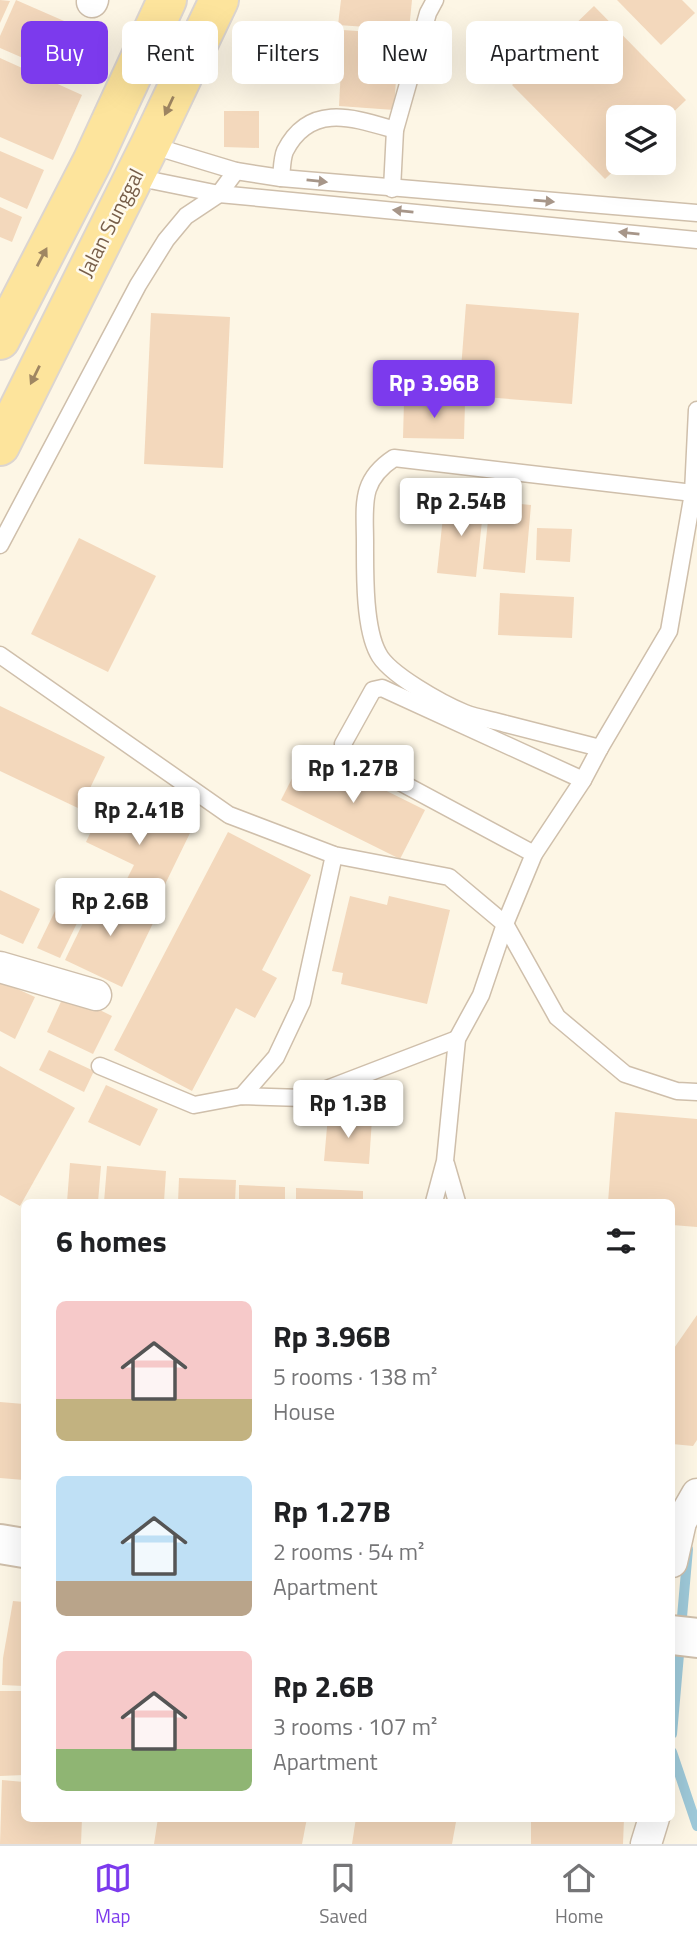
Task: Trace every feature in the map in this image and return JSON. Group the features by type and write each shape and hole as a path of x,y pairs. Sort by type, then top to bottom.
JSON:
{"main road":[{"path":"0,340 9,302 98,147 167,0"},
{"name":"Jalan Sunggal","path":"0,446 219,0"},
{"path":"98,147 142,161"}],"street":[{"path":"9,302 60,324"},
{"path":"0,967 96,995"},
{"path":"675,1549 681,1522 697,1494"},
{"path":"0,1544 21,1548"},
{"path":"675,1636 697,1638"},
{"path":"646,1844 653,1822"}],"lane":[{"path":"392,189 395,131 428,13 435,0"},
{"path":"281,178 285,152 306,126 322,118 350,117 395,131"},
{"path":"142,161 392,189 697,213"},
{"path":"142,161 219,194 697,240"},
{"path":"0,545 138,285 166,240 186,216 219,194 236,171"},
{"path":"435,1199 445,1161 457,1039 481,995 505,924 534,854 583,780 669,631 693,493 697,410"},
{"path":"600,747 466,713 409,682 387,666 372,640 365,576 365,496 371,477 394,458 693,493"},
{"path":"0,656 229,815 334,855 449,877 505,924 557,1017 625,1074 677,1091 697,1092"},
{"path":"534,854 344,752 343,744 373,690 382,688 583,780"},
{"path":"242,1096 276,1057 302,1002 334,855"},
{"path":"100,1066 194,1105 242,1096 303,1098 457,1039"},
{"path":"445,1161 456,1199"}],"building":[{"path":"0,0 10,1 0,23"},
{"path":"16,0 64,21 21,21 21,57 0,48 0,36"},
{"path":"341,0 412,0 410,21 358,21 358,26 344,25 344,21 338,21"},
{"path":"617,0 682,0 695,13 661,45"},
{"path":"594,6 609,21 578,21"},
{"path":"344,30 358,31 358,84 396,84 394,110 339,106 340,84 344,84"},
{"path":"623,36 686,100 676,110 676,105 606,105 606,175 609,175 605,179 512,85 623,84"},
{"path":"0,58 21,67 21,84 58,84 82,95 53,160 0,137"},
{"path":"224,111 259,111 259,148 224,147"},
{"path":"0,151 44,170 27,209 0,197"},
{"path":"0,207 22,217 12,242 0,237"},
{"path":"466,304 579,313 572,404 459,395"},
{"path":"151,313 230,317 223,468 144,464"},
{"path":"404,401 465,402 464,439 403,438"},
{"path":"445,498 484,502 476,577 437,573"},
{"path":"490,501 531,505 525,573 483,569"},
{"path":"537,528 572,529 570,562 536,560"},
{"path":"79,538 156,576 108,672 31,634"},
{"path":"500,593 574,597 572,638 498,635"},
{"path":"0,706 105,757 80,809 0,771"},
{"path":"306,751 425,810 400,859 281,800"},
{"path":"109,794 190,833 153,909 120,893 134,865 86,842"},
{"path":"228,832 311,875 262,970 277,978 255,1018 236,1008 192,1091 114,1050"},
{"path":"0,890 40,909 23,944 0,934"},
{"path":"99,890 156,917 122,987 65,960"},
{"path":"350,896 387,905 389,896 450,910 427,1004 341,984 343,973 332,971"},
{"path":"56,909 79,919 60,958 37,948"},
{"path":"0,981 35,997 15,1039 0,1031"},
{"path":"65,993 112,1016 93,1054 47,1032"},
{"path":"49,1050 94,1071 84,1092 39,1070"},
{"path":"0,1066 75,1108 24,1199 21,1199 20,1206 0,1195"},
{"path":"106,1085 158,1109 140,1146 88,1122"},
{"path":"615,1112 697,1119 697,1227 675,1225 675,1199 608,1199"},
{"path":"328,1116 372,1119 369,1164 324,1161"},
{"path":"70,1163 101,1166 98,1199 67,1199"},
{"path":"107,1166 166,1171 164,1199 104,1199"},
{"path":"179,1178 236,1180 235,1199 178,1199"},
{"path":"239,1185 285,1187 285,1199 239,1199"},
{"path":"296,1188 363,1191 363,1199 296,1199"},
{"path":"697,1315 697,1440 693,1446 675,1444 675,1347"},
{"path":"0,1402 21,1404 21,1480 0,1478"},
{"path":"13,1601 21,1602 21,1686 2,1685 3,1658"},
{"path":"0,1691 21,1691 21,1775 0,1776"},
{"path":"2,1780 21,1782 21,1822 82,1822 81,1844 0,1844"},
{"path":"157,1822 306,1822 302,1844 154,1844"},
{"path":"355,1822 456,1822 452,1844 352,1844"},
{"path":"531,1822 624,1822 623,1844 531,1844"}],"waterway":[{"path":"681,1628 688,1549"},
{"path":"675,1700 680,1643"},
{"path":"675,1761 697,1826"}]}
